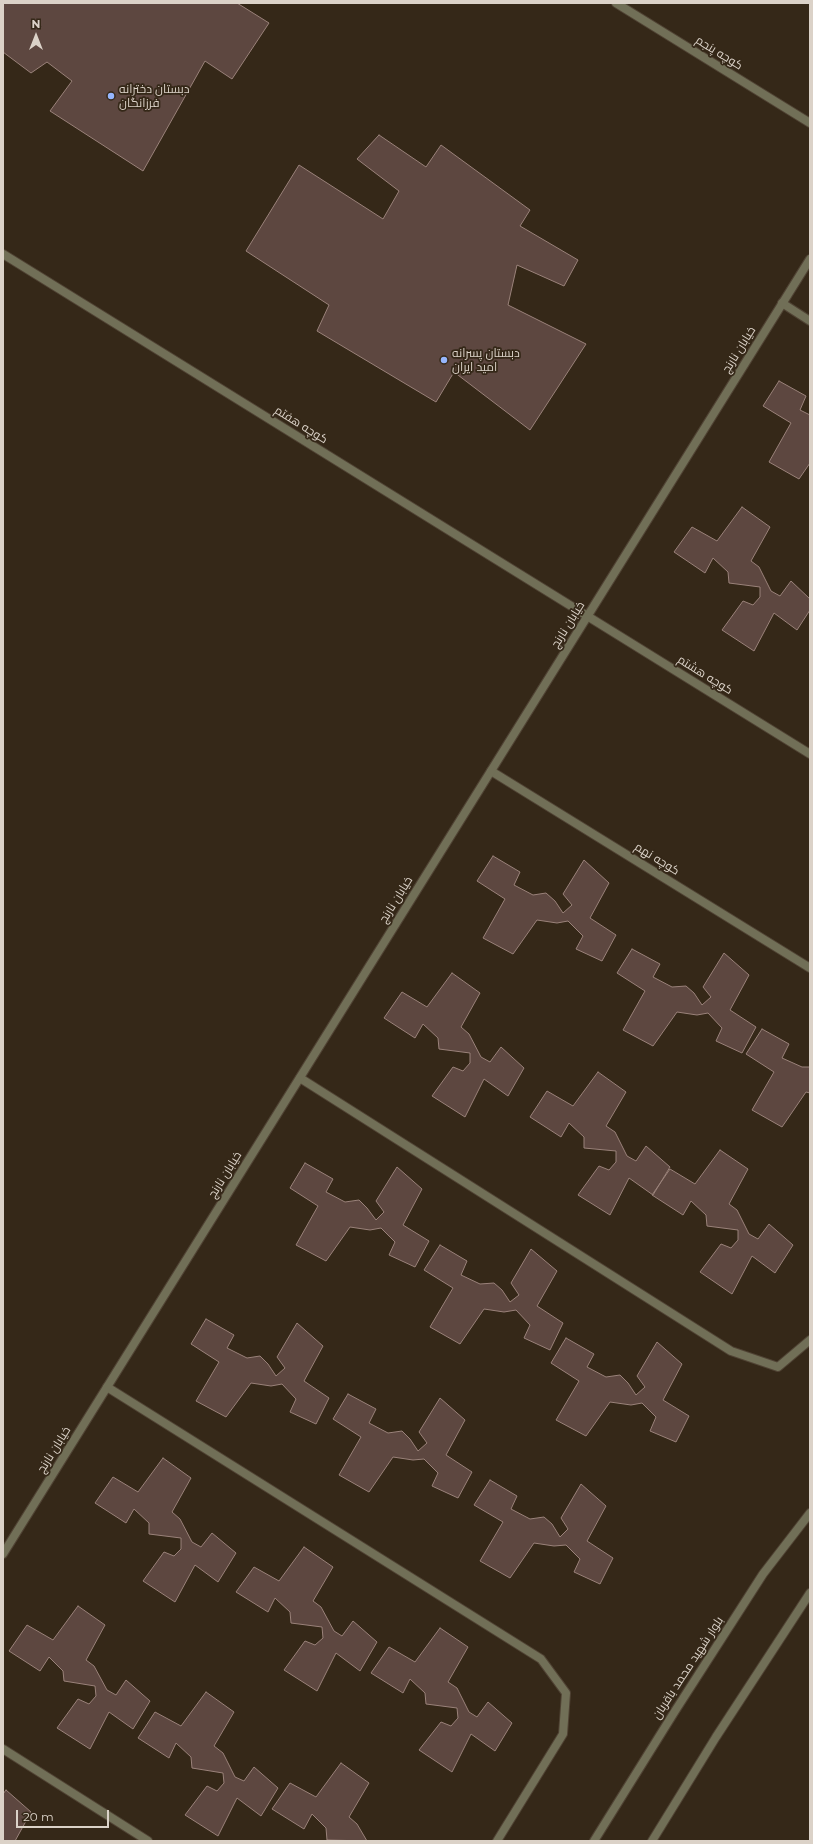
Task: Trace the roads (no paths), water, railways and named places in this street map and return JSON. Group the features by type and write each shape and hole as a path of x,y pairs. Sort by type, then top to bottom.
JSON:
{"street":[{"name":"کوچه پنجم","path":"616,3 810,123"},
{"name":"کوچه هفتم","path":"3,254 587,616"},
{"name":"خیابان نارنج","path":"3,1554 810,259"},
{"path":"782,303 810,321"},
{"name":"کوچه هشتم","path":"587,616 810,754"},
{"name":"کوچه نهم","path":"491,771 810,968"},
{"path":"300,1078 731,1351 778,1367 810,1340"},
{"path":"107,1387 541,1659 566,1693 562,1734 497,1841"},
{"name":"بلوار شهید محمد باقربان","path":"594,1841 763,1574 810,1513"},
{"path":"652,1841 721,1730 810,1593"},
{"path":"3,1750 148,1841"}],"place":[{"name":"دبستان دخترانه فرزانگان","path":"111,96"},
{"name":"دبستان پسرانه امید ایران","path":"444,360"}]}
